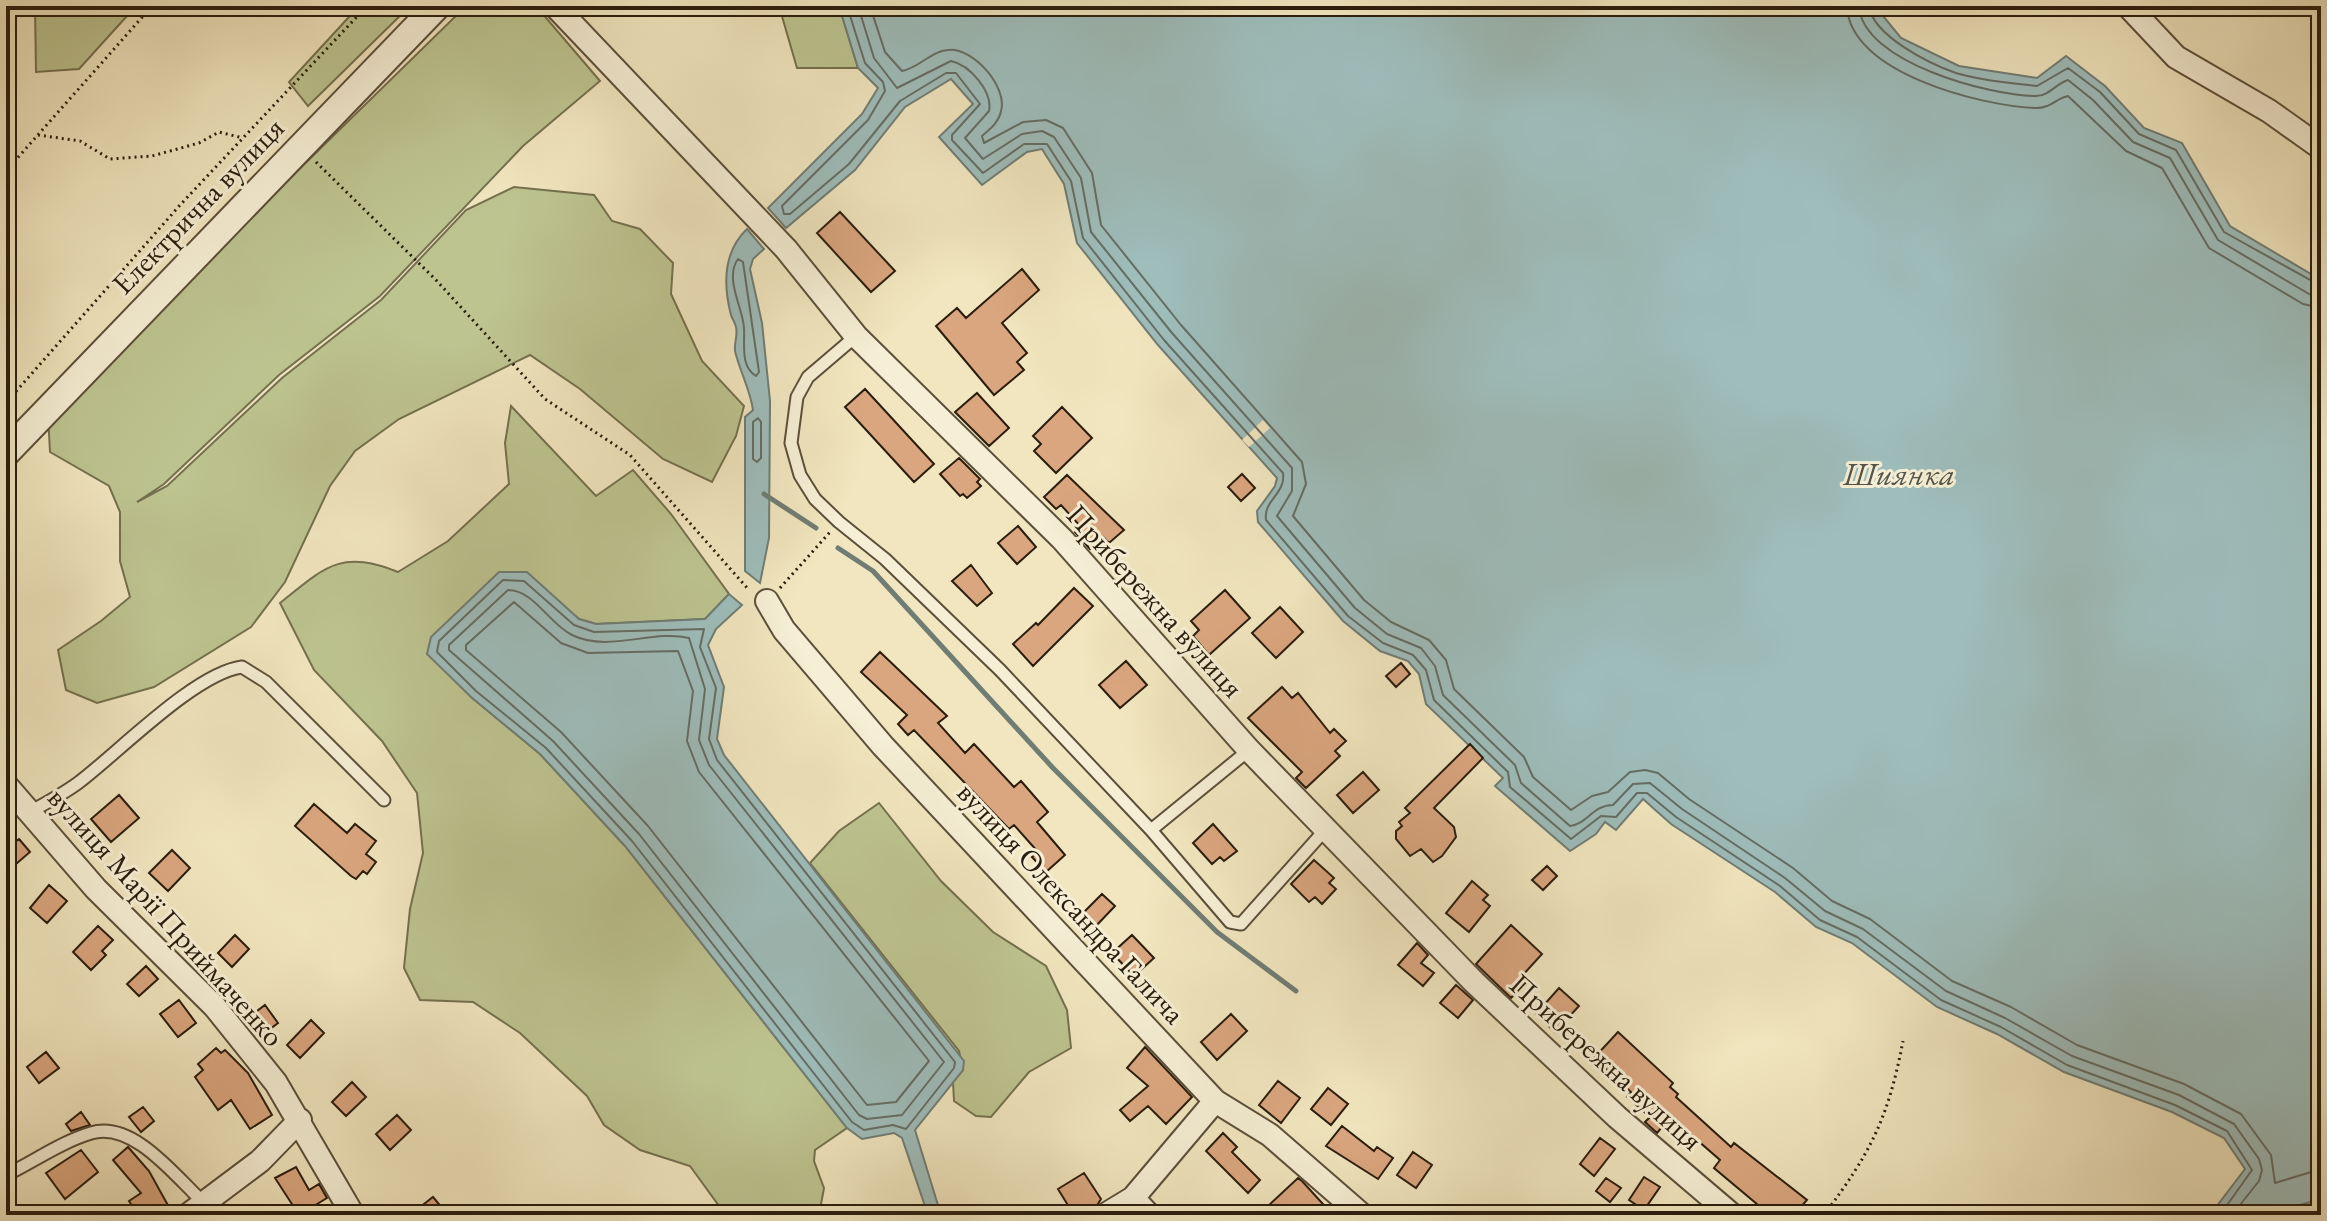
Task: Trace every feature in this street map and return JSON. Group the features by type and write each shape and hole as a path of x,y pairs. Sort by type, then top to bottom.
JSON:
{"street":[{"name":"Електрична вулиця","path":"6,453 437,6"},
{"name":"Прибережна вулиця","path":"555,6 786,249 856,336 1062,539 1249,750 1325,830 1474,982 1584,1086 1732,1215"},
{"path":"2128,6 2176,57 2269,111 2321,148"},
{"name":"вулиця Олександра Галича","path":"767,601 784,630 883,746 1215,1101 1270,1135 1362,1215"},
{"name":"вулиця Марії Приймаченко","path":"6,785 96,889 215,1007 276,1083 353,1215"},
{"path":"1105,1215 1133,1198 1215,1101"},
{"path":"196,1209 260,1161 300,1120"},
{"path":"1133,1198 1149,1215"}],"lane":[{"path":"856,336 808,377 797,397 791,443 800,475 815,499 885,559 1000,670 1151,830 1230,922 1241,924 1325,830"},
{"path":"30,812 76,784 114,750 206,680 227,669 242,667 266,682 384,800"},
{"path":"1151,830 1249,750"},
{"path":"6,1175 91,1132 109,1131 134,1141 196,1209"}],"path":[{"path":"6,171 152,6"},
{"path":"6,413 12,396 110,282 367,6"},
{"path":"38,135 80,141 110,159 152,156 199,143 219,132 243,138"},
{"path":"300,146 436,280 545,399 630,455 752,593 767,601 839,522"},
{"path":"6,395 12,396"},
{"path":"1824,1215 1864,1162 1892,1099 1903,1041"}],"green space":[{"path":"35,6 136,6 79,69 36,72"},
{"path":"359,6 410,6 308,106 289,82"},
{"path":"466,6 536,6 600,81 523,146 380,296 279,375 164,484 137,502 167,486 282,378 381,300 466,210 514,187 594,195 612,221 640,229 673,263 671,294 702,361 744,406 736,436 712,482 663,459 580,389 530,355 399,419 355,451 330,486 285,582 251,627 154,687 97,703 66,690 58,650 130,597 120,561 120,512 109,486 50,452 48,415"},
{"path":"779,6 839,6 858,68 797,68"},
{"path":"511,406 596,496 633,470 671,514 729,594 705,619 596,624 579,619 559,603 471,697 540,754 625,846 847,1128 815,1150 814,1161 824,1188 819,1215 721,1215 719,1206 690,1166 640,1150 604,1125 587,1096 520,1033 473,1002 420,1000 404,968 410,909 423,853 417,793 382,741 314,670 280,603 334,565 361,562 398,572 448,541 509,484 505,443"},
{"path":"879,803 941,881 993,932 1046,966 1067,1010 1071,1048 1029,1072 991,1117 976,1116 954,1101 953,1082 963,1070 959,1051 810,863 839,831"},
{"path":"2321,1199 2321,1215 2293,1215 2299,1205"}],"water":[{"name":"Шиянка","path":"839,6 1875,6 1901,38 1959,66 2037,78 2066,56 2105,86 2144,128 2182,143 2230,226 2321,280 2321,1199 2299,1205 2293,1215 2210,1215 2245,1169 2224,1138 2172,1112 2064,1072 1997,1034 1937,1007 1852,943 1816,927 1775,892 1671,824 1643,799 1616,830 1605,822 1596,834 1570,851 1495,786 1503,778 1426,704 1419,674 1408,661 1380,651 1343,621 1258,522 1257,511 1275,486 1277,478 1158,345 1077,243 1064,184 1042,149 1027,152 982,185 939,137 973,104 951,79 905,107 855,170 786,228 768,208 862,114 878,88 858,68"},
{"path":"747,229 764,249 753,259 750,269 762,323 770,401 769,538 760,583 745,571 745,417 753,410 735,351 736,325 728,303 726,280 733,248"},
{"path":"499,572 527,572 579,619 596,624 705,619 729,594 742,605 716,629 708,645 724,687 717,739 724,755 964,1061 963,1070 915,1130 941,1215 928,1215 902,1138 894,1133 862,1139 847,1128 625,846 540,754 471,697 427,654 431,637"}],"pier":[{"path":"1263,420 1270,428 1249,447 1242,440"}],"building":[{"path":"840,212 895,271 871,292 817,233"},
{"path":"1022,269 1039,290 1002,323 1027,353 1017,362 1024,370 994,395 936,326 957,308 966,318"},
{"path":"865,389 934,464 914,482 845,407"},
{"path":"977,393 1009,428 989,446 955,412"},
{"path":"1062,407 1092,438 1056,473 1034,451 1041,444 1033,436"},
{"path":"959,458 980,479 977,482 981,486 967,498 963,494 960,496 940,474"},
{"path":"1242,474 1255,488 1241,501 1228,487"},
{"path":"1067,475 1124,530 1109,543 1103,537 1090,549 1075,532 1081,527 1061,505 1056,509 1044,497"},
{"path":"1018,526 1036,547 1017,564 998,543"},
{"path":"971,565 992,593 977,606 952,581"},
{"path":"1074,588 1093,606 1033,666 1013,644 1036,623 1038,625"},
{"path":"1225,590 1250,618 1209,655 1193,636 1199,630 1191,621"},
{"path":"1280,607 1303,632 1276,658 1252,633"},
{"path":"880,652 947,716 938,723 965,753 974,744 1014,787 1021,781 1048,812 1037,822 1065,855 1046,872 1032,857 1038,852 1014,825 1009,829 914,730 908,735 898,724 907,715 861,672"},
{"path":"1126,661 1147,685 1120,708 1099,685"},
{"path":"1401,663 1410,674 1396,687 1386,676"},
{"path":"1282,687 1292,698 1298,693 1330,733 1334,729 1346,741 1335,751 1340,756 1306,788 1296,778 1302,772 1248,718"},
{"path":"1470,744 1483,758 1434,808 1454,827 1456,837 1442,856 1433,862 1421,849 1410,856 1396,839 1396,831 1402,826 1399,822 1410,813 1405,808"},
{"path":"1363,772 1379,790 1353,813 1337,795"},
{"path":"119,795 139,818 111,842 91,819"},
{"path":"314,804 347,833 355,824 376,841 366,854 376,862 367,874 363,871 356,879 351,876 295,826"},
{"path":"1213,824 1237,851 1224,861 1220,857 1212,864 1193,843"},
{"path":"19,839 30,852 16,864 6,849"},
{"path":"172,850 190,868 168,891 149,873"},
{"path":"1314,860 1334,878 1329,883 1336,889 1322,904 1315,897 1309,902 1291,884"},
{"path":"1547,866 1557,876 1543,890 1532,880"},
{"path":"1472,881 1488,895 1483,900 1490,906 1469,932 1446,913"},
{"path":"49,885 67,901 47,923 30,908"},
{"path":"1102,894 1115,906 1095,927 1082,914"},
{"path":"1511,925 1542,954 1522,976 1527,981 1511,998 1476,964"},
{"path":"98,926 113,940 102,951 106,955 91,970 73,952"},
{"path":"235,935 249,949 232,967 218,953"},
{"path":"1132,935 1154,958 1134,976 1112,953"},
{"path":"1417,943 1428,955 1421,963 1434,973 1423,986 1398,965"},
{"path":"146,966 158,979 139,996 127,984"},
{"path":"1456,985 1473,1000 1458,1018 1440,1003"},
{"path":"1559,988 1579,1006 1555,1032 1536,1014"},
{"path":"179,1000 196,1023 178,1037 160,1014"},
{"path":"265,1005 278,1023 266,1032 253,1014"},
{"path":"1231,1014 1247,1031 1217,1060 1201,1042"},
{"path":"311,1020 324,1033 300,1058 287,1045"},
{"path":"1618,1032 1673,1083 1670,1087 1678,1094 1676,1097 1731,1147 1734,1143 1807,1200 1794,1215 1770,1215 1714,1168 1720,1160 1697,1140 1688,1150 1662,1127 1657,1133 1645,1122 1650,1117 1627,1097 1631,1092 1594,1058"},
{"path":"1145,1047 1192,1097 1166,1124 1148,1106 1130,1121 1120,1110 1148,1086 1127,1068"},
{"path":"216,1048 221,1053 225,1050 248,1073 272,1115 250,1129 231,1100 218,1110 195,1077 203,1070 198,1064"},
{"path":"46,1052 59,1068 39,1083 27,1067"},
{"path":"1278,1081 1300,1098 1281,1123 1259,1105"},
{"path":"352,1082 366,1097 346,1116 332,1102"},
{"path":"1328,1088 1348,1104 1331,1125 1311,1109"},
{"path":"143,1107 154,1121 141,1132 129,1117"},
{"path":"81,1112 90,1125 71,1131 66,1124"},
{"path":"397,1115 411,1130 390,1150 376,1134"},
{"path":"1342,1126 1374,1151 1377,1147 1393,1158 1378,1179 1326,1146"},
{"path":"1223,1133 1237,1147 1232,1152 1260,1180 1248,1193 1206,1151"},
{"path":"1600,1138 1615,1149 1594,1176 1580,1164"},
{"path":"128,1147 149,1171 170,1209 160,1215 138,1215 129,1201 141,1193 113,1160"},
{"path":"81,1150 98,1172 65,1199 46,1173"},
{"path":"1413,1152 1432,1165 1416,1188 1397,1175"},
{"path":"296,1167 309,1190 319,1184 327,1198 299,1215 275,1178"},
{"path":"1084,1173 1101,1199 1091,1215 1086,1209 1074,1215 1058,1189"},
{"path":"1644,1177 1660,1187 1644,1210 1629,1200"},
{"path":"1298,1178 1333,1215 1277,1215 1268,1206"},
{"path":"1606,1178 1621,1188 1610,1202 1596,1191"},
{"path":"433,1197 448,1215 410,1215"}],"waterway":[{"path":"764,494 816,528"},
{"path":"838,548 873,571 1053,768 1217,932 1296,991"}]}
